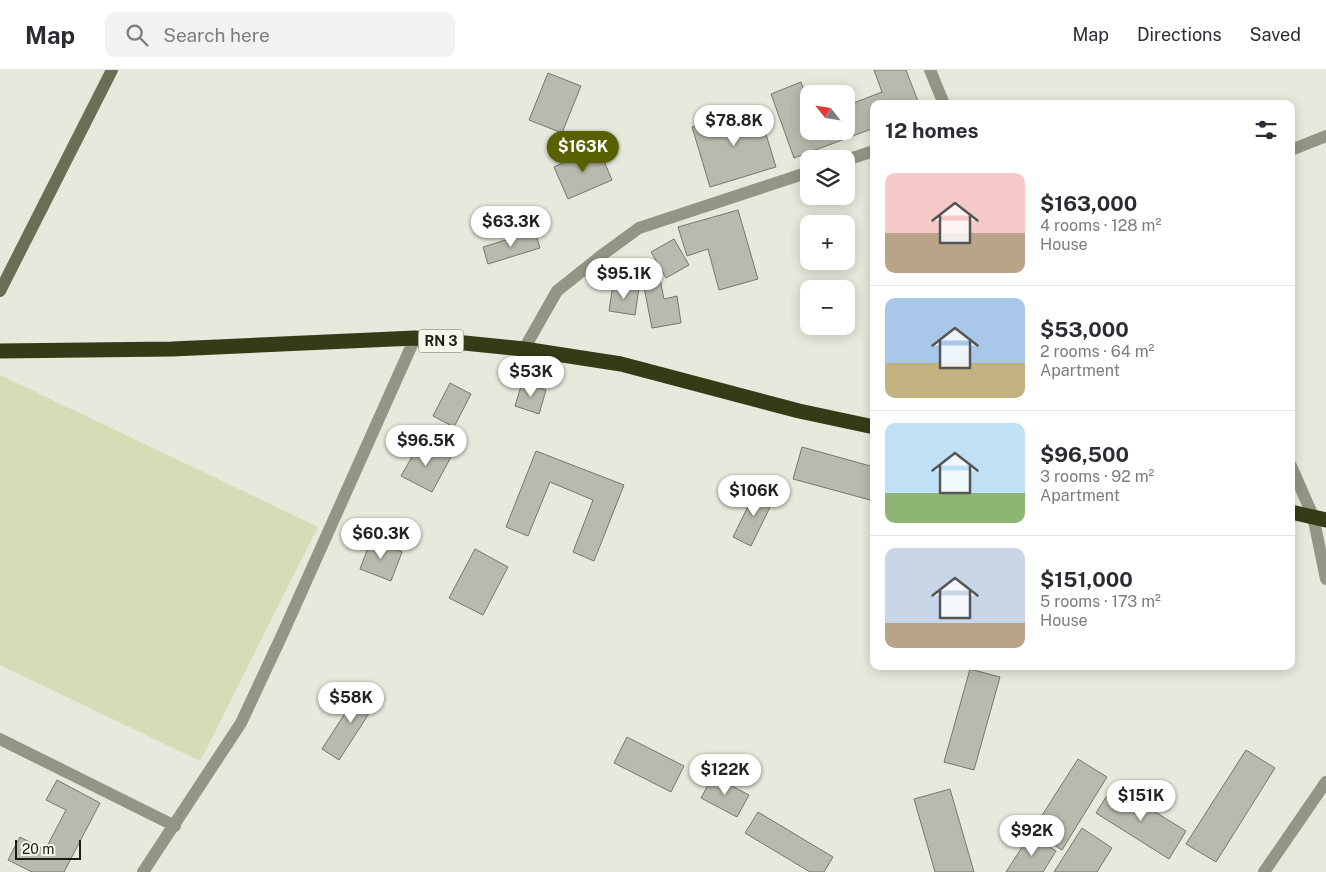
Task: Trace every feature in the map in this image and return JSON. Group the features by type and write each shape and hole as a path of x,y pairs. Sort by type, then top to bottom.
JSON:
{"highway":[{"name":"RN 3","path":"0,351 172,349 414,338 524,349 621,364 799,412 870,426"},
{"path":"1295,513 1319,518"}],"main road":[{"path":"0,291 112,70"}],"street":[{"path":"930,70 942,100"},
{"path":"1295,148 1326,136"},
{"path":"855,157 870,152"},
{"path":"524,349 557,291 639,228 800,175"},
{"path":"143,872 241,723 414,338"},
{"path":"1295,473 1319,518 1326,579"},
{"path":"0,739 175,826"},
{"path":"1264,872 1326,782"}],"green space":[{"path":"0,375 318,527 200,761 0,665"}],"building":[{"path":"874,70 906,70 917,100 870,100 870,130 855,135 855,102 882,92"},
{"path":"548,73 581,86 562,133 529,120"},
{"path":"801,82 800,140 842,140 815,150 800,150 800,156 794,158 771,94"},
{"path":"758,108 776,167 710,187 692,127"},
{"path":"598,147 612,180 568,199 554,167"},
{"path":"738,210 758,279 719,290 708,249 687,256 678,227"},
{"path":"535,231 540,248 488,264 483,247"},
{"path":"674,239 689,265 666,278 651,252"},
{"path":"660,279 664,299 677,296 681,323 652,328 643,282"},
{"path":"613,284 639,288 635,315 609,311"},
{"path":"450,383 471,394 454,427 433,416"},
{"path":"522,383 546,390 539,414 515,406"},
{"path":"421,441 451,457 432,492 401,476"},
{"path":"802,447 870,466 870,500 793,479"},
{"path":"536,451 624,485 594,561 573,552 593,500 550,482 528,536 506,527"},
{"path":"757,488 775,497 751,546 733,537"},
{"path":"371,540 402,552 391,581 360,569"},
{"path":"475,549 508,567 483,615 449,598"},
{"path":"970,670 1000,677 974,770 944,762"},
{"path":"362,687 379,698 339,760 322,749"},
{"path":"627,737 684,766 671,792 614,763"},
{"path":"1246,750 1275,768 1216,862 1186,844"},
{"path":"1078,759 1107,777 1062,850 1032,831"},
{"path":"713,776 749,795 737,817 701,798"},
{"path":"57,780 100,803 64,872 32,872 8,860 20,837 45,850 66,810 46,800"},
{"path":"1113,786 1186,831 1169,859 1096,813"},
{"path":"950,789 974,872 935,872 914,799"},
{"path":"758,812 833,857 824,872 810,872 745,833"},
{"path":"1082,828 1112,848 1097,872 1054,872"},
{"path":"1030,835 1056,851 1043,872 1006,872"}]}
